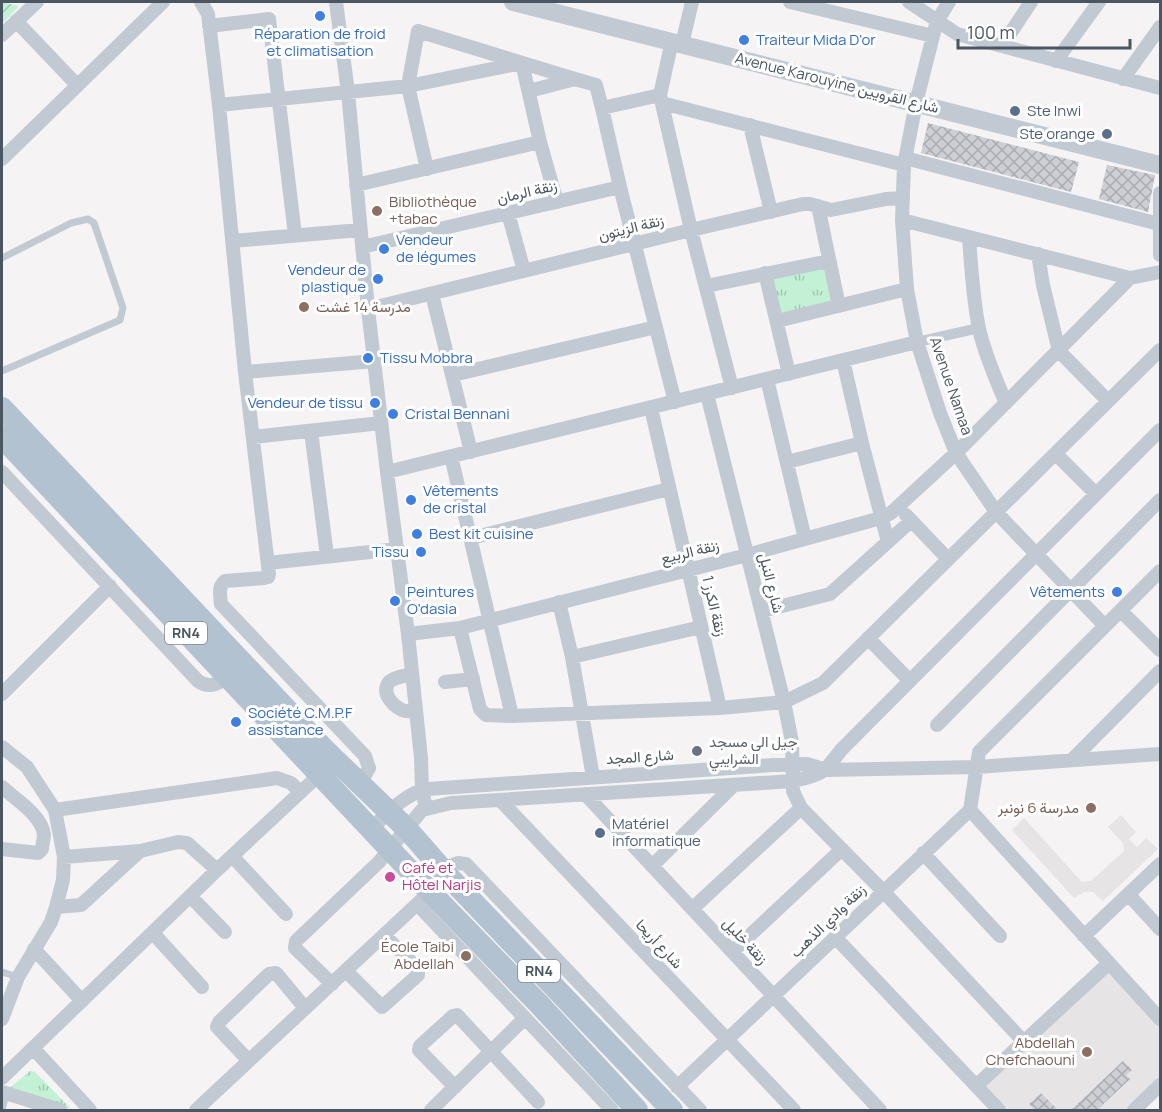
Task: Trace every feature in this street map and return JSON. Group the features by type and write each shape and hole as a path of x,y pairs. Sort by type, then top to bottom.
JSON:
{"main road":[{"name":"RN4","path":"2,408 326,751 407,829 672,1110"},
{"name":"RN4","path":"2,437 390,849 423,898 539,1004 637,1110"}],"street":[{"path":"2,35 37,2"},
{"path":"2,159 163,2"},
{"path":"201,2 208,14 219,105 245,372 268,562 268,577 225,581 221,584 219,590 221,604 365,756 369,768 360,784"},
{"path":"336,2 348,92 368,309 408,634 422,790 426,808"},
{"name":"Avenue Karouyine شارع القرويين","path":"513,2 1161,165"},
{"path":"692,2 677,43 661,99 691,230 732,388"},
{"path":"790,2 933,36"},
{"path":"909,2 957,34 1161,88"},
{"name":"Avenue Namaa","path":"949,2 938,21 933,36 904,161 902,220 907,289 917,342 940,413 956,453 996,512 1106,626"},
{"path":"1002,46 1031,2"},
{"path":"1056,61 1099,2"},
{"path":"209,26 269,18 295,236"},
{"path":"15,21 77,85"},
{"path":"1124,79 1161,27"},
{"path":"427,169 408,86 418,31 596,85 675,402"},
{"path":"219,105 408,86 522,63"},
{"path":"522,63 540,142 557,202"},
{"path":"529,91 575,79"},
{"path":"602,108 661,99 750,125 1159,224"},
{"path":"750,125 771,212"},
{"path":"356,185 540,142"},
{"name":"زنقة الرمان","path":"362,247 620,187"},
{"path":"1161,194 1159,224 1161,255"},
{"name":"زنقة الزيتون","path":"368,309 803,204 831,210 886,199 903,198"},
{"path":"818,206 839,306"},
{"path":"508,213 524,271"},
{"path":"902,220 1130,278 1161,272"},
{"path":"232,241 360,230"},
{"path":"969,237 972,281 979,328 990,367 1006,403"},
{"path":"1038,254 1059,351 1108,401"},
{"path":"706,286 829,261"},
{"path":"765,273 789,374"},
{"name":"زنقة الربيع","path":"408,634 460,627 805,540 881,518 899,507 956,453 1130,278"},
{"path":"777,321 907,289"},
{"path":"432,294 471,452"},
{"path":"453,375 656,327"},
{"path":"387,472 979,328"},
{"path":"460,627 482,713 512,716 583,714 720,708 784,702 823,683 1161,350"},
{"path":"843,360 888,542"},
{"path":"245,372 375,361"},
{"path":"767,379 805,540"},
{"name":"شارع النبل","path":"707,394 784,702 792,742 793,791 801,808"},
{"name":"زنقة الكرز 1","path":"651,408 720,708"},
{"path":"253,437 381,423"},
{"path":"311,430 327,556"},
{"path":"826,770 841,750 1161,430"},
{"path":"787,462 862,443"},
{"path":"1056,454 1096,494"},
{"path":"451,456 512,716"},
{"path":"2,472 198,681 210,686 228,677"},
{"path":"471,538 669,489"},
{"path":"936,725 1161,500"},
{"path":"899,507 948,559"},
{"path":"762,611 830,594 911,521"},
{"path":"268,562 398,549"},
{"path":"1160,574 979,752 970,810 1161,1019"},
{"path":"2,694 110,586"},
{"path":"559,602 572,657 593,777"},
{"path":"1121,611 1161,650"},
{"path":"572,657 701,627"},
{"path":"868,638 910,681"},
{"path":"1072,760 1161,671"},
{"path":"412,674 392,680 388,685 387,694 390,701 402,711 416,711"},
{"path":"445,682 472,679"},
{"path":"2,747 27,767 55,810 64,856 63,880 51,922 18,977 2,1019"},
{"path":"332,984 295,948 296,941 390,849 426,808 451,803 793,781 826,770 977,766 1160,753"},
{"name":"شارع المجد","path":"371,830 389,812 411,795 422,790 792,764 807,764 826,770"},
{"path":"2,1078 217,870 320,775"},
{"path":"55,810 277,778 291,783 300,792"},
{"path":"652,866 734,786"},
{"path":"2,787 40,823 44,835 42,849 38,853 2,849"},
{"name":"زنقة خليل","path":"585,794 880,1110"},
{"name":"شارع أريحا","path":"500,800 794,1110"},
{"path":"693,908 801,808 883,891 1024,1042"},
{"name":"زنقة وادي الذهب","path":"677,1088 970,810"},
{"path":"64,856 140,851 183,841 217,870"},
{"path":"733,951 842,849"},
{"path":"56,907 81,905 140,851"},
{"path":"923,853 999,936"},
{"path":"232,856 286,914"},
{"path":"443,869 458,863 466,864 700,1110"},
{"path":"1084,936 1161,864"},
{"path":"1129,895 1161,929"},
{"path":"190,896 225,932"},
{"path":"196,1110 423,898 524,1019 612,1110"},
{"path":"153,933 202,987"},
{"path":"346,971 382,1007 418,975 418,969 384,935"},
{"path":"835,937 999,1110"},
{"path":"34,949 82,1001"},
{"path":"976,1086 1109,963"},
{"path":"249,1061 217,1027 219,1022 269,974 276,973 305,1008"},
{"path":"455,1087 421,1054 420,1046 453,1016 457,1015 538,1102"},
{"path":"431,1110 524,1019"},
{"path":"33,1048 90,1110"},
{"path":"1134,1110 1161,1085"},
{"path":"4,1093 60,1110"}],"lane":[{"path":"2,258 71,223 88,219 94,222 123,308 120,320 2,371"},
{"path":"2,972 18,977"},
{"path":"2,1110 4,1093"}],"shaded area":[{"path":"1121,815 1136,832 1129,839 1137,847 1146,838 1158,849 1103,901 1093,892 1084,892 1074,898 1012,830 1024,818 1082,882 1091,881 1124,851 1123,843 1108,827"},
{"name":"Abdellah Chefchaouni","path":"1109,963 1160,1019 1160,1085 1134,1110 999,1110 976,1086"}],"green space":[{"path":"2,2 19,6 2,24"},
{"path":"828,262 838,306 779,320 769,273"},
{"path":"30,1071 35,1072 70,1108 63,1110 5,1092"}],"building":[{"path":"928,123 1079,162 1071,192 921,153"},
{"path":"1107,165 1155,175 1148,212 1099,199"},
{"name":"Abdellah Chefchaouni","path":"1123,1061 1132,1070 1126,1075 1130,1079 1097,1110 1071,1110"},
{"name":"Abdellah Chefchaouni","path":"1041,1093 1058,1110 1035,1110 1029,1104"}],"place":[{"name":"Réparation de froid et climatisation","path":"320,16"},
{"name":"Traiteur Mida D'or","path":"744,40"},
{"name":"Ste Inwi","path":"1015,111"},
{"name":"Ste orange","path":"1107,134"},
{"name":"Bibliothèque +tabac","path":"377,211"},
{"name":"Vendeur de légumes","path":"384,249"},
{"name":"Vendeur de plastique","path":"378,279"},
{"name":"مدرسة 14 غشت","path":"304,307"},
{"name":"Tissu Mobbra","path":"368,358"},
{"name":"Vendeur de tissu","path":"375,403"},
{"name":"Cristal Bennani","path":"393,414"},
{"name":"Vêtements de cristal","path":"411,500"},
{"name":"Best kit cuisine","path":"417,534"},
{"name":"Tissu","path":"421,552"},
{"name":"Vêtements","path":"1117,592"},
{"name":"Peintures O'dasia","path":"395,601"},
{"name":"Société C.M.P.F assistance","path":"236,722"},
{"name":"جيل الي مسجد الشرايبي","path":"697,751"},
{"name":"مدرسة 6 نونبر","path":"1091,808"},
{"name":"Matériel informatique","path":"600,833"},
{"name":"Café et Hôtel Narjis","path":"390,877"},
{"name":"École Taibi Abdellah","path":"466,956"},
{"name":"Abdellah Chefchaouni","path":"1087,1052"}]}
